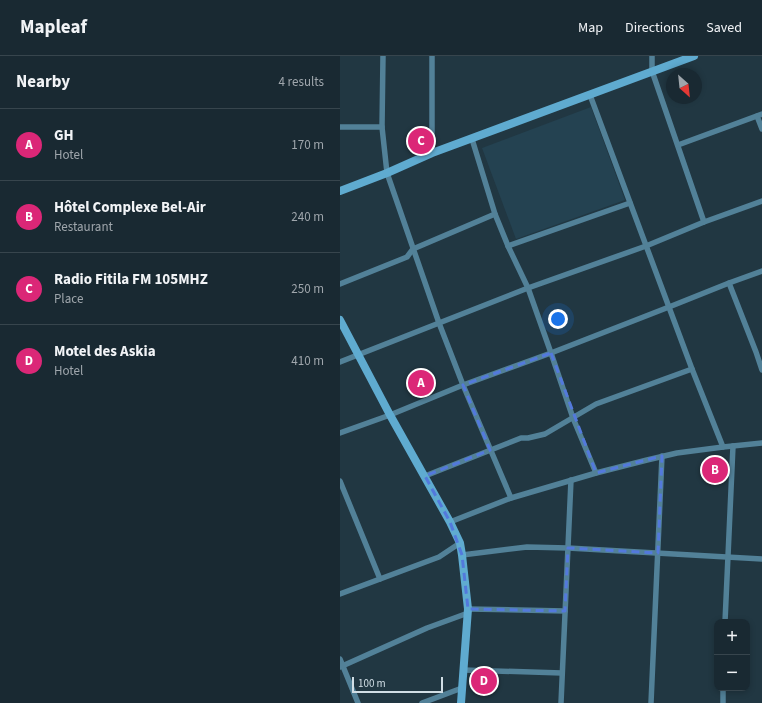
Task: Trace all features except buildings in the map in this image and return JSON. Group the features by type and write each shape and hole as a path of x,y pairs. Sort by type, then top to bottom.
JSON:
{"street":[{"path":"383,56 382,127 387,173 439,322 463,385 511,498"},
{"path":"432,56 432,153"},
{"path":"652,56 652,71 704,222"},
{"path":"340,190 387,173 432,153 694,56"},
{"path":"590,95 692,369 723,447"},
{"path":"678,145 760,115 762,128"},
{"path":"340,127 382,127"},
{"path":"472,139 495,214 528,288 573,418 596,473"},
{"path":"340,362 528,288 646,246 704,222 762,201"},
{"path":"508,246 630,203"},
{"path":"340,284 407,257 413,249 495,214"},
{"path":"340,433 762,271"},
{"path":"729,283 762,370"},
{"path":"340,320 390,415 450,522 460,544 468,611 461,703"},
{"path":"756,352 762,350"},
{"path":"425,476 521,438 545,434 596,404 692,369"},
{"path":"450,522 511,498 596,473 662,456 762,443"},
{"path":"725,619 733,446"},
{"path":"651,703 662,456"},
{"path":"561,703 571,480"},
{"path":"340,481 380,579"},
{"path":"340,594 439,556 460,544"},
{"path":"462,555 527,547 762,559"},
{"path":"342,666 468,611 565,611"},
{"path":"340,659 358,703"},
{"path":"463,670 562,673"},
{"path":"422,703 462,688"},
{"path":"722,703 723,691"}],"highlighted area":[{"path":"551,353 596,473 662,456 658,553 568,548 565,611 468,609 462,555 450,522 425,476 490,450 463,385"}],"shaded area":[{"path":"591,107 625,200 516,239 482,148"}],"place":[{"name":"Radio Fitila FM 105MHZ","path":"421,141"},
{"name":"GH","path":"421,383"},
{"name":"Hôtel Complexe Bel-Air","path":"715,470"},
{"name":"Motel des Askia","path":"484,681"}]}
